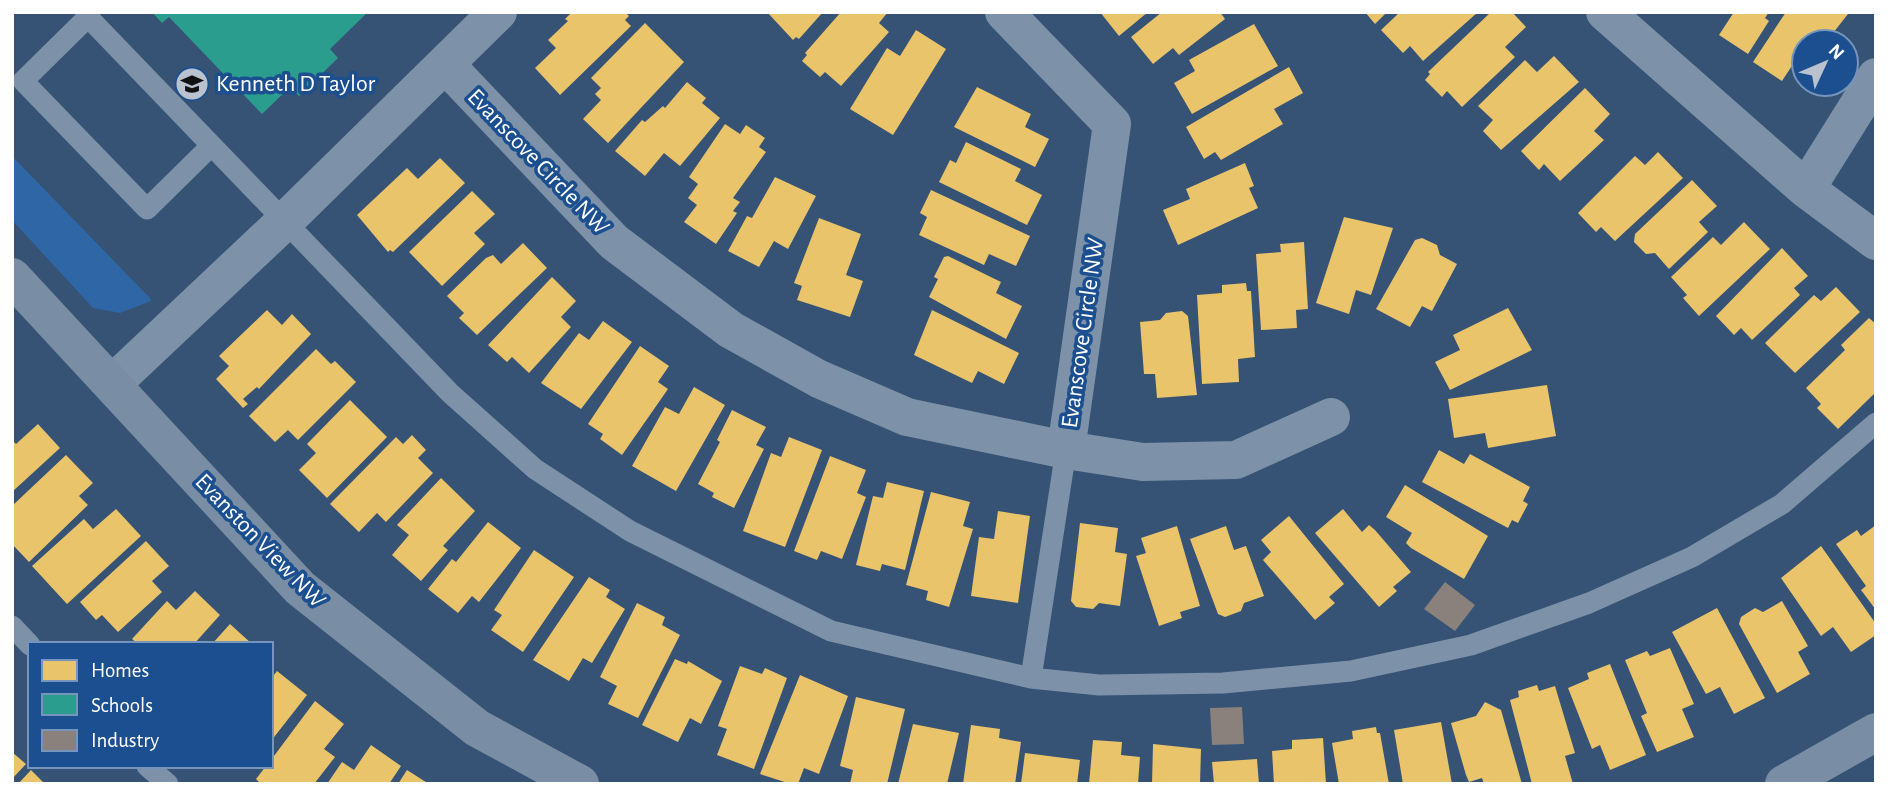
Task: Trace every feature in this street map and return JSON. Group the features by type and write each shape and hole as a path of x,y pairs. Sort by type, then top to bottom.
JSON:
{"street":[{"path":"112,384 284,222 498,12"},
{"name":"Evanscove Circle NW","path":"445,64 614,242 731,331 819,379 907,417 1066,450 1112,124 1004,12"},
{"path":"1605,12 1806,189 1876,241"},
{"path":"1806,189 1876,77"},
{"name":"Evanston View NW","path":"12,277 300,588 477,728 580,784"},
{"path":"1066,450 1143,462 1236,460 1331,417"},
{"path":"1784,784 1876,732"}],"lane":[{"path":"211,146 147,209 23,81 88,17 450,393 535,470 630,531 831,631 1031,678 1099,685 1223,683 1351,671 1471,645 1589,603 1692,557 1782,504 1876,423"},
{"path":"1031,678 1066,450"},
{"path":"12,626 28,643"},
{"path":"148,768 168,784"}],"shaded area":[{"path":"12,156 151,301 120,313 93,308 12,220"}],"building: Homes":[{"path":"572,12 625,12 629,16 625,20 631,26 560,95 535,68 556,48 548,40 568,21 565,19"},
{"path":"767,12 823,12 799,39 796,37 793,40"},
{"path":"841,12 888,12 879,23 889,32 841,86 825,72 820,77 802,61 807,55 805,53"},
{"path":"1100,12 1148,12 1119,36"},
{"path":"1162,12 1220,12 1225,19 1179,55 1173,48 1153,64 1131,37"},
{"path":"1365,12 1387,12 1375,24"},
{"path":"1400,12 1478,12 1423,61 1410,46 1403,53 1381,30"},
{"path":"1491,12 1512,12 1526,27 1505,47 1515,57 1462,107 1447,91 1442,97 1425,80 1430,74 1428,72"},
{"path":"1734,12 1769,12 1765,18 1769,21 1748,54 1719,35"},
{"path":"1786,12 1848,14 1837,28 1790,28 1790,69 1782,81 1753,62"},
{"path":"645,23 684,62 608,143 583,119 601,100 595,94 601,88 591,78"},
{"path":"1254,24 1278,66 1192,114 1174,83 1195,71 1189,60"},
{"path":"916,30 946,49 893,135 850,109 887,48 900,56"},
{"path":"1554,56 1579,82 1501,150 1483,131 1493,120 1478,106 1525,60 1537,72"},
{"path":"1289,67 1303,93 1274,109 1283,124 1221,160 1215,152 1204,159 1186,127"},
{"path":"687,82 706,98 702,103 720,118 680,166 664,153 645,176 615,151 642,120 645,122 663,106 665,108"},
{"path":"977,87 1031,114 1025,127 1049,139 1035,167 954,127"},
{"path":"1585,88 1610,114 1594,131 1604,140 1560,181 1544,164 1539,170 1521,151"},
{"path":"725,124 740,134 746,125 765,138 759,147 766,152 733,198 740,202 733,211 737,213 716,244 684,222 697,205 688,198 698,184 689,177"},
{"path":"966,142 1021,169 1015,181 1042,195 1027,225 939,182 950,160 956,163"},
{"path":"1658,152 1683,178 1615,241 1601,227 1596,232 1578,213 1635,156 1645,165"},
{"path":"440,158 465,183 393,252 388,252 357,215 407,168 418,179"},
{"path":"1245,163 1254,186 1249,188 1258,208 1178,245 1163,210 1190,199 1186,189"},
{"path":"775,177 816,196 788,249 774,241 759,267 728,251 747,216 752,218"},
{"path":"1692,180 1717,206 1699,222 1708,232 1669,269 1655,253 1646,254 1634,242 1635,234"},
{"path":"931,190 1030,236 1016,266 989,254 984,265 919,235 927,217 920,213"},
{"path":"472,191 495,214 474,233 485,244 442,286 409,252"},
{"path":"1344,217 1393,228 1371,295 1356,290 1349,314 1316,303"},
{"path":"819,218 861,234 846,275 863,281 850,317 797,300 802,286 794,283"},
{"path":"1744,222 1770,249 1699,316 1683,298 1687,295 1671,277 1713,237 1721,245"},
{"path":"1422,238 1437,245 1440,255 1457,264 1432,311 1422,306 1410,327 1376,309 1415,240"},
{"path":"1304,242 1308,309 1296,310 1297,328 1261,330 1256,254 1281,252 1280,244"},
{"path":"523,243 547,268 477,335 459,318 464,313 447,296 486,258 493,255 501,264"},
{"path":"1782,248 1808,276 1794,288 1800,295 1752,340 1741,328 1734,335 1716,316"},
{"path":"948,256 1001,282 996,293 1022,306 1006,339 929,297 938,279 934,277 944,257"},
{"path":"552,277 576,301 561,317 571,327 529,373 512,357 507,362 488,345"},
{"path":"1246,283 1247,291 1251,291 1255,357 1238,359 1239,382 1202,384 1197,295 1222,293 1222,285"},
{"path":"1836,287 1860,312 1795,373 1765,343 1814,295 1821,301"},
{"path":"1508,308 1532,350 1450,390 1435,362 1460,350 1453,335"},
{"path":"267,310 282,325 292,314 311,334 259,389 257,387 243,399 248,404 243,408 216,379 229,366 219,356"},
{"path":"932,310 1019,353 1004,384 978,371 972,383 914,355"},
{"path":"1182,311 1188,316 1197,395 1157,398 1155,374 1144,374 1140,322 1160,320 1166,313"},
{"path":"1869,318 1876,324 1876,392 1838,429 1817,408 1821,404 1806,388 1845,350 1841,345"},
{"path":"603,321 632,342 581,409 541,383 579,333 589,340"},
{"path":"640,346 669,366 658,382 668,389 622,455 600,439 603,434 588,424"},
{"path":"316,349 331,364 335,361 356,382 298,440 288,430 275,442 249,416"},
{"path":"1547,385 1556,436 1488,448 1485,433 1454,438 1448,399"},
{"path":"694,387 725,405 676,491 632,466 665,407 679,414"},
{"path":"350,400 387,437 327,498 299,470 316,453 307,444"},
{"path":"732,410 766,427 756,445 764,449 734,508 712,497 714,493 698,484 720,442 717,440"},
{"path":"38,424 60,448 12,492 12,440 16,444"},
{"path":"412,435 426,450 418,458 433,473 386,522 377,513 359,532 330,504 396,437 403,444"},
{"path":"789,437 822,450 785,547 743,531 771,453 781,457"},
{"path":"1439,450 1464,464 1470,454 1530,487 1523,501 1528,504 1518,523 1512,520 1508,528 1422,482"},
{"path":"66,455 93,483 79,496 88,505 29,562 12,544 12,506"},
{"path":"830,456 866,470 857,493 866,497 842,559 821,551 817,560 794,551"},
{"path":"441,478 475,511 443,546 448,550 421,581 392,555 409,535 397,525"},
{"path":"887,482 924,491 905,570 882,564 880,571 856,565 873,496 883,498"},
{"path":"1405,485 1488,536 1464,579 1411,548 1406,543 1412,533 1386,517"},
{"path":"931,492 970,502 963,526 973,529 949,607 926,600 928,591 906,585"},
{"path":"116,509 141,536 67,604 32,566 84,519 93,529"},
{"path":"1343,509 1362,532 1369,525 1375,530 1411,572 1393,587 1397,591 1379,607 1315,533"},
{"path":"998,511 1030,516 1018,603 971,596 979,537 994,539"},
{"path":"1289,516 1344,584 1329,597 1335,603 1315,620 1263,560 1271,552 1261,540"},
{"path":"488,522 521,548 479,602 472,596 458,613 428,589 452,559 456,562"},
{"path":"1080,523 1118,528 1115,552 1127,554 1120,606 1099,603 1093,609 1076,607 1071,601"},
{"path":"1876,525 1876,610 1861,590 1866,586 1836,544 1857,530 1861,536"},
{"path":"1177,526 1200,606 1180,612 1182,618 1159,626 1136,556 1146,553 1141,538"},
{"path":"1226,526 1234,550 1246,546 1264,596 1244,603 1241,611 1225,617 1218,614 1190,539"},
{"path":"146,541 169,566 152,581 162,592 118,632 102,615 96,620 80,602"},
{"path":"1821,546 1876,624 1876,635 1851,652 1833,627 1821,636 1781,578"},
{"path":"534,550 574,577 523,652 491,630 502,615 494,610"},
{"path":"589,577 610,590 606,597 625,609 592,663 583,658 569,681 533,660"},
{"path":"195,591 220,615 196,642 136,642 132,639 167,601 176,610"},
{"path":"1782,601 1808,646 1798,652 1810,674 1777,693 1739,624 1741,617 1755,608 1763,612"},
{"path":"637,603 665,617 662,625 680,635 638,718 608,704 617,686 600,677"},
{"path":"1717,608 1765,698 1734,714 1720,687 1706,694 1672,632"},
{"path":"230,624 250,642 214,642"},
{"path":"1670,648 1694,704 1682,709 1694,737 1657,752 1641,716 1647,713 1625,660 1647,651 1650,656"},
{"path":"675,659 687,664 688,661 722,681 701,724 690,718 678,742 642,725"},
{"path":"1610,664 1646,755 1610,770 1600,745 1592,749 1568,688 1589,679 1587,673"},
{"path":"740,666 762,674 765,668 787,678 754,769 717,755 727,729 718,726"},
{"path":"277,671 307,695 273,738 273,676"},
{"path":"800,675 848,696 819,774 804,768 798,784 791,784 760,774"},
{"path":"1537,685 1539,691 1555,686 1575,753 1565,756 1573,784 1532,784 1510,700 1519,697 1518,691"},
{"path":"856,697 905,709 887,784 850,784 853,770 840,766"},
{"path":"315,701 344,724 324,749 335,757 314,784 261,784 256,779 264,768 273,768 273,757"},
{"path":"1485,702 1501,710 1522,784 1484,784 1482,778 1469,782 1451,723 1476,716"},
{"path":"1441,722 1452,784 1403,784 1394,730"},
{"path":"913,724 959,733 947,784 898,784"},
{"path":"971,725 1000,729 999,738 1021,742 1015,784 963,784"},
{"path":"1376,727 1377,733 1380,733 1389,784 1339,784 1332,743 1353,739 1352,731"},
{"path":"1323,738 1326,784 1274,784 1272,751 1292,749 1292,740"},
{"path":"1093,740 1122,742 1121,755 1140,757 1138,784 1089,784"},
{"path":"1153,744 1201,749 1200,784 1152,784"},
{"path":"371,745 401,766 389,784 327,784 342,762 354,770"},
{"path":"12,752 26,764 12,779"},
{"path":"1025,753 1080,760 1077,784 1021,784"},
{"path":"1257,759 1259,784 1214,784 1212,762"},
{"path":"31,770 45,784 18,784"},
{"path":"407,770 429,784 398,784"}],"building: Schools":[{"path":"152,12 368,12 330,49 338,58 299,96 290,87 262,114 169,17 162,23"}],"building: Industry":[{"path":"1445,582 1475,605 1455,631 1424,609"},
{"path":"1242,707 1244,744 1212,745 1210,708"}],"place":[{"name":"Kenneth D Taylor","path":"192,84"}]}
